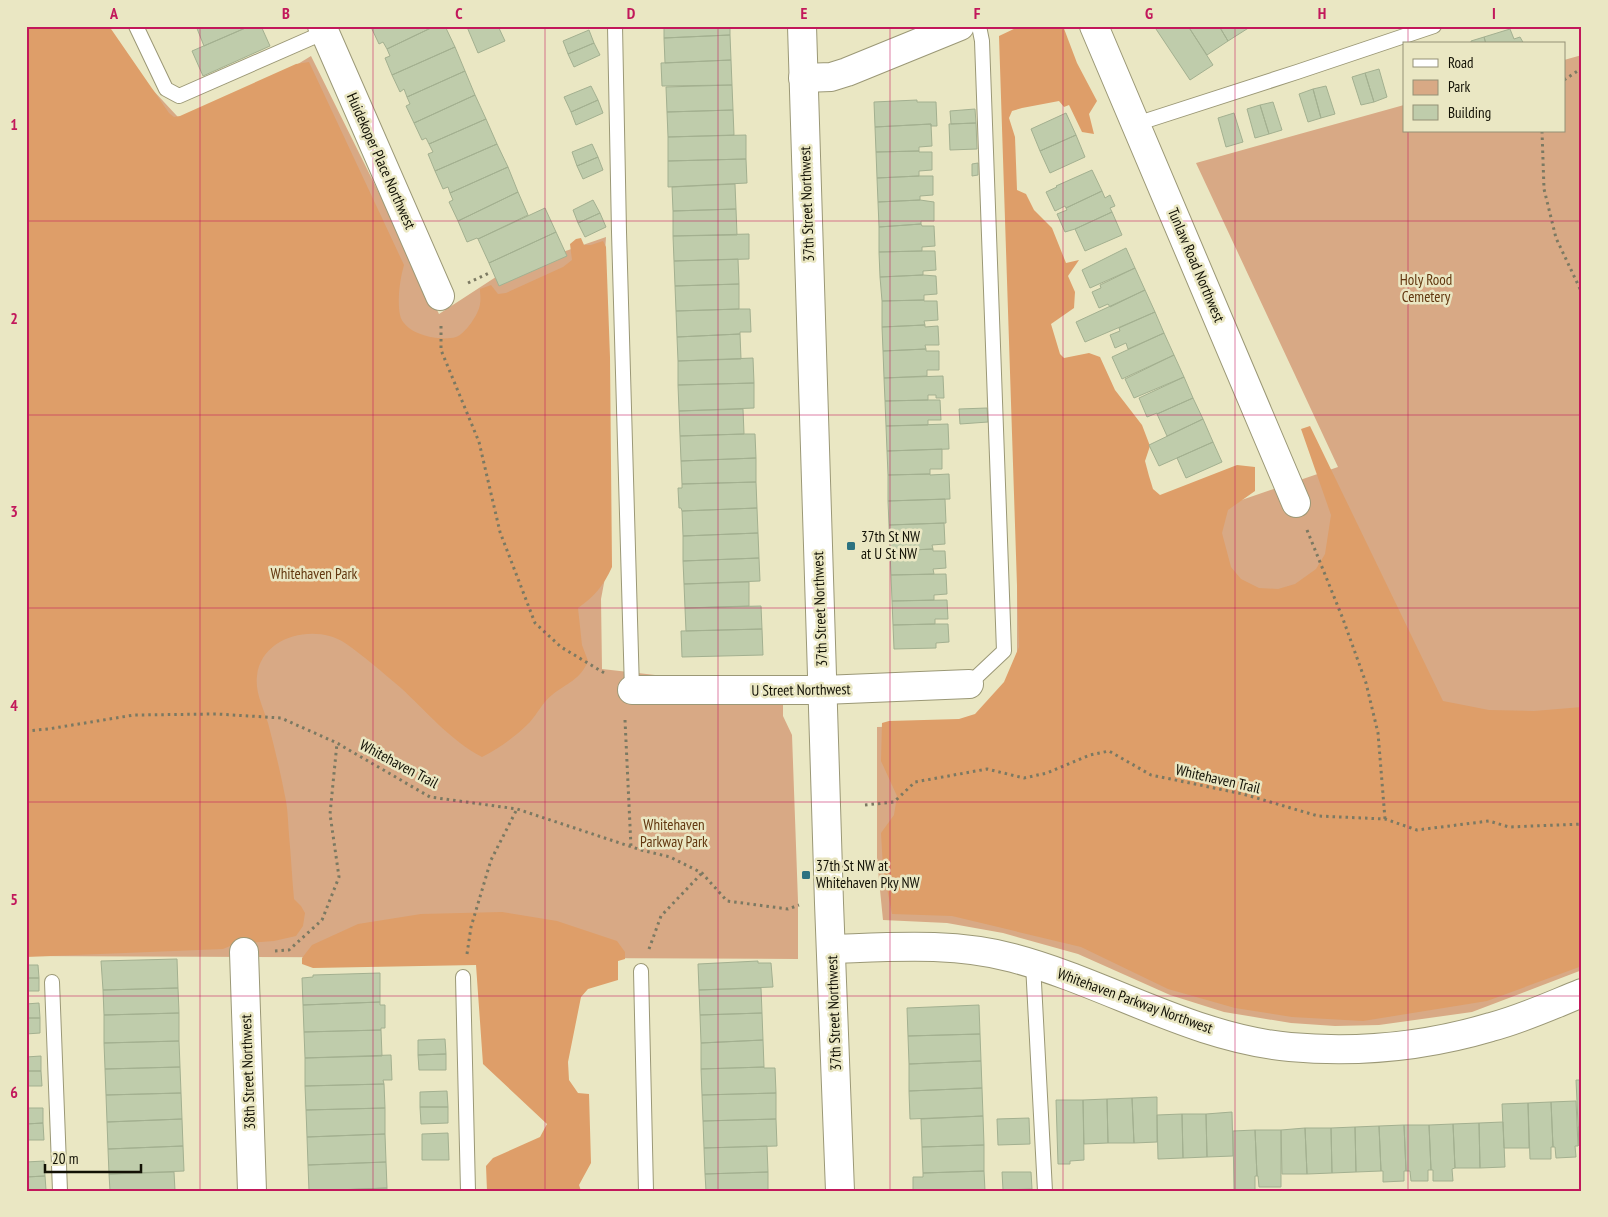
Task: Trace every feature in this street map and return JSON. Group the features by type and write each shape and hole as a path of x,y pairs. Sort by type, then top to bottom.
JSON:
{"street":[{"name":"37th Street Northwest","path":"802,26 840,1191"},
{"path":"803,78 832,77 960,26"},
{"name":"Tunlaw Road Northwest","path":"1094,26 1296,503"},
{"name":"Huidekoper Place Northwest","path":"323,29 440,296"},
{"name":"U Street Northwest","path":"632,690 823,690 970,684"},
{"name":"Whitehaven Parkway Northwest","path":"832,949 934,946 960,948 1012,958 1060,973 1179,1021 1240,1038 1290,1047 1360,1048 1408,1045 1492,1027 1582,993"},
{"name":"38th Street Northwest","path":"244,952 252,1191"}],"lane":[{"path":"136,26 166,89 179,96 323,29"},
{"path":"616,26 619,232 632,690"},
{"path":"970,684 1004,651 982,42 979,26"},
{"path":"1136,124 1434,26"},
{"path":"1033,964 1045,1191"},
{"path":"640,970 646,1191"},
{"path":"462,978 468,1191"},
{"path":"52,982 60,1191"}],"path":[{"path":"1566,79 1582,68"},
{"path":"1542,132 1544,189 1556,238 1582,292"},
{"path":"440,296 441,350 479,442 500,532 535,623 561,647 632,690 625,719 630,847"},
{"path":"1296,503 1343,619 1366,683 1378,732 1385,820"},
{"name":"Whitehaven Trail","path":"26,730 48,729 134,715 217,714 281,718 338,743 430,797 517,809 630,847 670,857 702,873 727,901 788,909 804,903"},
{"path":"289,950 322,920 339,877 330,814 338,743"},
{"name":"Whitehaven Trail","path":"865,805 894,802 915,782 987,769 1024,778 1047,773 1090,755 1109,751 1151,775 1243,794 1318,816 1385,820 1417,830 1489,820 1509,828 1582,824"},
{"path":"462,978 471,927 491,860 517,809"},
{"path":"640,970 661,916 702,873"}],"green space":[{"name":"Whitehaven Park","path":"26,26 137,73 190,130 311,56 439,314 502,273 606,237 603,283 606,442 611,546 601,599 602,669 664,676 783,679 783,716 792,735 798,901 798,959 26,956"},
{"name":"Whitehaven Park","path":"26,26 109,26 169,113 174,117 296,64 309,62 404,265 399,290 400,315 403,322 415,332 432,337 456,337 467,328 477,313 480,302 480,289 491,285 498,294 506,293 563,267 572,260 570,244 576,239 581,238 584,245 603,241 606,247 610,357 612,567 598,590 578,608 582,645 588,661 581,673 549,698 525,727 501,746 482,757 449,734 401,688 366,659 345,643 333,637 305,634 291,637 268,651 261,662 257,676 257,688 273,742 286,801 294,899 305,913 303,926 296,936 274,941 235,944 223,949 26,957"},
{"path":"1020,26 1063,26 1077,63 1097,101 1089,114 1094,134 1082,132 1069,105 1064,107 1059,101 1012,111 1009,118 1015,137 1017,190 1026,194 1034,210 1052,228 1066,263 1079,260 1068,276 1075,292 1074,308 1051,324 1060,354 1064,358 1089,353 1100,357 1115,390 1142,425 1150,446 1145,461 1153,489 1160,495 1237,465 1255,467 1255,491 1228,510 1222,533 1231,567 1241,579 1259,588 1278,589 1295,584 1316,569 1325,554 1331,515 1301,429 1310,426 1443,701 1489,710 1534,711 1582,707 1582,966 1487,1001 1363,1021 1292,1017 1235,1008 1168,989 1081,947 952,916 892,914 883,868 881,833 894,815 897,796 881,761 882,723 889,721 959,719 975,714 1004,682 1019,647 999,36"},
{"name":"Holy Rood Cemetery","path":"1582,55 1582,970 1472,1012 1379,1025 1335,1026 1291,1023 1224,1012 1170,995 1078,954 1003,933 947,923 883,920 877,860 877,727 937,726 988,721 1017,683 1017,577 1338,467 1196,163 1403,105 1403,132 1566,132 1566,59"},
{"path":"502,912 557,921 617,941 625,952 625,959 618,961 618,980 588,989 581,997 568,1062 569,1080 578,1093 589,1094 591,1163 579,1185 581,1191 487,1191 486,1166 493,1158 540,1137 547,1124 483,1064 476,965 313,968 302,964 302,958 312,945 358,924 421,914"}],"building":[{"path":"196,26 250,26 204,46"},
{"path":"250,26 261,26 270,46 203,76 192,51"},
{"path":"435,26 445,26 455,47 392,75 385,58 390,56 387,49"},
{"path":"435,26 387,49 383,42 379,44 371,27"},
{"path":"498,26 505,41 478,53 467,27"},
{"path":"664,26 730,26 730,35 664,38"},
{"path":"1154,26 1188,26 1213,65 1190,80"},
{"path":"1188,26 1219,26 1228,41 1207,55"},
{"path":"1219,26 1249,26 1250,27 1228,41"},
{"path":"1510,29 1514,39 1520,37 1523,42 1485,42 1484,37"},
{"path":"589,30 594,43 568,54 563,41"},
{"path":"730,35 731,60 665,63 664,38"},
{"path":"1484,37 1485,42 1471,42"},
{"path":"594,43 600,55 574,67 568,54"},
{"path":"455,47 465,71 407,97 404,89 400,92 392,75"},
{"path":"731,60 732,85 662,86 661,63"},
{"path":"1379,69 1387,97 1374,102 1365,73"},
{"path":"465,71 475,95 414,123 406,106 410,104 407,97"},
{"path":"1365,73 1374,102 1361,105 1352,77"},
{"path":"732,85 733,110 667,112 666,87"},
{"path":"591,86 598,100 571,112 564,97"},
{"path":"1326,86 1335,114 1321,118 1313,89"},
{"path":"1313,89 1321,118 1308,122 1299,94"},
{"path":"475,95 486,119 429,144 426,138 422,140 414,123"},
{"path":"598,100 603,113 576,125 571,112"},
{"path":"917,100 917,102 936,102 937,126 931,126 931,124 875,127 874,102"},
{"path":"1273,102 1282,130 1269,134 1260,105"},
{"path":"1260,105 1269,134 1255,138 1247,109"},
{"path":"975,109 976,123 951,124 950,111"},
{"path":"733,110 734,135 668,137 667,112"},
{"path":"1066,113 1076,135 1040,151 1031,129"},
{"path":"1234,113 1243,142 1226,147 1218,118"},
{"path":"486,119 497,144 435,171 428,154 433,152 429,144"},
{"path":"976,123 977,149 950,150 949,124"},
{"path":"931,124 932,146 919,147 919,151 876,152 875,127"},
{"path":"746,135 746,159 668,161 668,137"},
{"path":"1076,135 1085,157 1050,173 1040,151"},
{"path":"497,144 508,167 450,193 448,187 443,189 435,171"},
{"path":"592,144 598,157 577,166 572,152"},
{"path":"876,152 932,152 932,170 919,171 919,176 877,178"},
{"path":"598,157 603,170 583,179 577,166"},
{"path":"746,159 747,183 668,187 668,161"},
{"path":"978,163 978,175 972,176 972,164"},
{"path":"508,167 518,192 458,221 449,202 453,200 450,193"},
{"path":"1092,170 1102,191 1066,208 1065,206 1055,211 1046,192"},
{"path":"933,176 933,195 920,196 920,200 878,202 877,178"},
{"path":"735,184 736,209 673,211 672,187"},
{"path":"1102,191 1105,198 1110,195 1115,206 1110,208 1112,212 1065,232 1057,214"},
{"path":"518,192 528,215 478,239 467,242 458,221"},
{"path":"593,200 600,213 578,223 573,210"},
{"path":"920,200 934,202 934,221 921,221 921,224 879,227 878,202"},
{"path":"545,208 556,232 489,263 478,239"},
{"path":"736,209 737,235 673,236 673,211"},
{"path":"1112,212 1122,235 1085,251 1075,229"},
{"path":"600,213 606,227 585,237 578,223"},
{"path":"921,224 922,226 934,226 935,246 922,247 922,251 879,252 879,227"},
{"path":"556,232 567,256 499,286 489,263"},
{"path":"749,234 749,259 674,261 673,236"},
{"path":"1126,248 1135,268 1090,288 1082,270"},
{"path":"935,251 936,270 923,271 923,275 880,277 879,252"},
{"path":"738,259 739,284 675,286 674,261"},
{"path":"1135,268 1145,290 1110,307 1108,304 1099,308 1092,292 1101,288 1100,285"},
{"path":"936,276 937,294 924,295 924,300 882,301 880,277"},
{"path":"739,284 739,309 676,311 675,286"},
{"path":"1145,290 1155,312 1085,342 1076,322"},
{"path":"882,301 937,301 938,320 924,321 925,325 882,327"},
{"path":"750,309 751,332 677,337 676,311"},
{"path":"1155,312 1164,333 1128,349 1126,343 1115,348 1110,335 1120,331 1119,328"},
{"path":"925,325 925,327 938,326 939,345 925,345 926,349 883,351 882,327"},
{"path":"1164,333 1174,355 1122,379 1112,357"},
{"path":"740,334 741,359 678,361 677,337"},
{"path":"926,349 926,351 939,351 939,370 927,370 927,376 884,378 883,351"},
{"path":"1174,355 1184,377 1134,398 1125,379"},
{"path":"753,358 754,383 678,385 678,361"},
{"path":"943,376 944,398 928,395 928,400 885,401 884,378"},
{"path":"1184,377 1193,398 1147,417 1139,398"},
{"path":"754,383 754,408 679,411 678,385"},
{"path":"1193,398 1203,419 1167,436 1157,414"},
{"path":"940,400 941,420 928,420 928,425 886,426 885,401"},
{"path":"987,408 988,422 960,424 959,409"},
{"path":"743,409 744,434 680,436 679,411"},
{"path":"1203,419 1213,442 1159,466 1149,445"},
{"path":"948,424 949,449 887,451 886,426"},
{"path":"755,434 756,458 681,461 680,436"},
{"path":"1213,442 1222,462 1186,478 1177,458"},
{"path":"942,449 942,469 930,469 930,474 888,475 887,451"},
{"path":"756,458 756,482 682,484 681,461"},
{"path":"949,474 950,499 888,501 888,475"},
{"path":"756,482 757,508 682,511 679,508 678,488 682,488 682,484"},
{"path":"945,499 946,523 889,525 888,501"},
{"path":"757,508 758,533 683,536 682,511"},
{"path":"944,523 945,544 932,545 933,549 890,551 889,525"},
{"path":"758,533 759,558 683,561 683,536"},
{"path":"933,549 933,551 945,551 946,568 933,569 934,574 891,575 890,551"},
{"path":"759,558 760,581 684,584 683,561"},
{"path":"946,574 947,594 934,595 934,600 892,601 891,575"},
{"path":"749,582 749,606 685,608 684,584"},
{"path":"947,600 948,619 935,619 935,624 893,625 892,601"},
{"path":"761,606 762,629 686,631 685,608"},
{"path":"948,624 949,642 936,643 936,648 894,649 893,625"},
{"path":"762,629 763,655 682,657 681,631"},
{"path":"177,959 178,988 103,990 101,961"},
{"path":"758,961 758,963 771,963 773,987 699,990 698,964"},
{"path":"26,965 38,965 39,978 26,978"},
{"path":"380,973 380,1002 303,1005 302,978 313,977 313,975"},
{"path":"26,978 39,978 39,991 26,991"},
{"path":"178,988 179,1013 104,1015 103,990"},
{"path":"761,988 762,1013 700,1015 699,990"},
{"path":"380,1002 380,1005 385,1005 385,1028 381,1028 381,1030 304,1032 303,1005"},
{"path":"39,1003 40,1018 26,1018 26,1004"},
{"path":"979,1005 980,1034 908,1036 907,1008"},
{"path":"179,1013 179,1041 104,1043 104,1015"},
{"path":"762,1013 763,1040 701,1043 700,1015"},
{"path":"26,1018 40,1018 40,1033 26,1034"},
{"path":"381,1030 382,1056 305,1058 304,1032"},
{"path":"980,1034 981,1061 909,1064 908,1036"},
{"path":"445,1039 446,1054 418,1055 418,1040"},
{"path":"763,1040 764,1067 701,1069 701,1043"},
{"path":"179,1041 180,1067 105,1069 104,1043"},
{"path":"446,1054 446,1070 419,1070 418,1055"},
{"path":"391,1055 392,1080 383,1080 384,1084 305,1086 305,1058"},
{"path":"41,1056 41,1071 26,1071 26,1057"},
{"path":"981,1061 982,1088 909,1091 909,1064"},
{"path":"180,1067 181,1093 106,1095 105,1069"},
{"path":"775,1068 776,1093 702,1095 701,1069"},
{"path":"26,1071 41,1071 42,1086 26,1086"},
{"path":"1576,1080 1582,1080 1582,1127 1578,1127"},
{"path":"384,1084 385,1108 306,1110 305,1086"},
{"path":"982,1088 983,1116 910,1119 909,1091"},
{"path":"447,1091 448,1107 420,1107 420,1092"},
{"path":"181,1093 182,1119 107,1122 106,1095"},
{"path":"776,1093 776,1119 703,1121 702,1095"},
{"path":"1157,1097 1157,1142 1134,1143 1132,1098"},
{"path":"1132,1098 1134,1143 1108,1143 1107,1099"},
{"path":"1107,1099 1108,1143 1084,1144 1083,1100"},
{"path":"1056,1100 1083,1100 1084,1160 1070,1161 1070,1164 1058,1164"},
{"path":"1576,1101 1578,1146 1575,1146 1576,1157 1556,1158 1555,1147 1553,1147 1551,1102"},
{"path":"1551,1102 1553,1147 1551,1147 1551,1159 1530,1159 1528,1103"},
{"path":"1528,1103 1529,1148 1504,1148 1502,1104"},
{"path":"420,1107 448,1107 448,1123 421,1124"},
{"path":"26,1108 43,1108 43,1123 26,1124"},
{"path":"385,1108 385,1134 307,1137 306,1110"},
{"path":"1232,1112 1233,1156 1207,1157 1206,1114"},
{"path":"1182,1114 1206,1114 1207,1157 1183,1158"},
{"path":"1182,1114 1183,1158 1158,1159 1157,1115"},
{"path":"983,1116 984,1145 922,1147 921,1119"},
{"path":"1029,1118 1030,1144 998,1145 997,1119"},
{"path":"182,1119 183,1146 108,1149 107,1122"},
{"path":"776,1119 777,1146 704,1148 703,1121"},
{"path":"1503,1122 1505,1167 1480,1168 1479,1123"},
{"path":"43,1123 44,1140 26,1140 26,1124"},
{"path":"1479,1123 1480,1168 1455,1168 1453,1124"},
{"path":"1453,1124 1455,1168 1452,1169 1453,1181 1433,1181 1429,1125"},
{"path":"1404,1125 1406,1171 1404,1171 1404,1181 1383,1182 1379,1126"},
{"path":"1404,1125 1429,1125 1431,1170 1428,1170 1428,1181 1411,1181 1410,1171 1406,1171"},
{"path":"1379,1126 1381,1171 1356,1172 1355,1127"},
{"path":"1355,1127 1356,1172 1332,1173 1331,1128"},
{"path":"1305,1128 1307,1174 1282,1174 1281,1130"},
{"path":"1305,1128 1331,1128 1332,1173 1307,1174"},
{"path":"1255,1130 1281,1130 1281,1187 1259,1187"},
{"path":"1255,1130 1257,1176 1255,1176 1255,1191 1234,1191 1233,1131"},
{"path":"448,1133 449,1160 422,1160 422,1134"},
{"path":"385,1134 386,1162 308,1165 307,1137"},
{"path":"984,1145 984,1171 923,1173 922,1147"},
{"path":"183,1146 184,1171 109,1174 108,1149"},
{"path":"767,1146 768,1172 705,1174 704,1148"},
{"path":"44,1161 45,1176 26,1177 26,1162"},
{"path":"386,1162 387,1188 309,1191 308,1165"},
{"path":"984,1171 985,1191 913,1191 913,1177 923,1177 923,1173"},
{"path":"174,1172 175,1191 110,1191 109,1174"},
{"path":"768,1172 768,1191 706,1191 705,1174"},
{"path":"1002,1172 1031,1172 1032,1189 1003,1190"},
{"path":"45,1176 46,1190 26,1191 26,1177"},
{"path":"387,1188 387,1191 314,1191"}],"place":[{"name":"37th St NW at U St NW","path":"851,546"},
{"name":"37th St NW at Whitehaven Pky NW","path":"806,875"}],"park label":[{"name":"Whitehaven Parkway Park","path":"674,834"}]}
